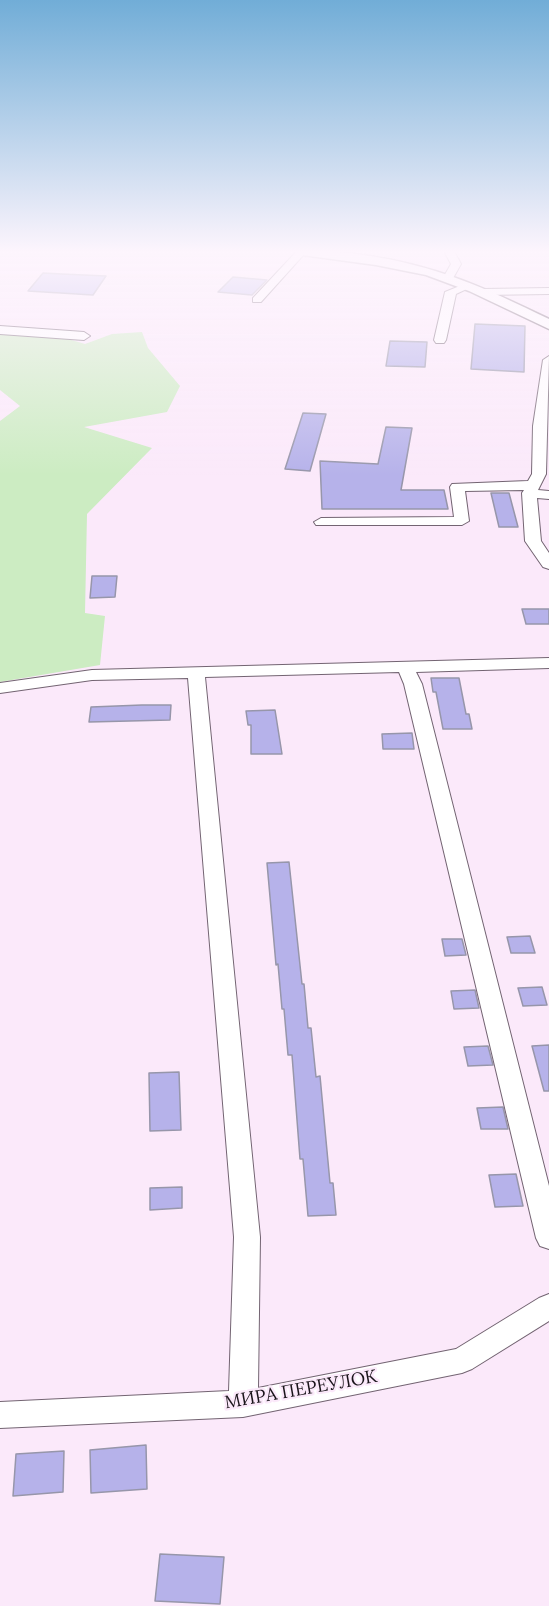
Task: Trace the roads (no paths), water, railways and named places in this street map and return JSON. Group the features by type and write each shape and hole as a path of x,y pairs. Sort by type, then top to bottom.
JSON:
{"street":[{"path":"440,340 443,326"},
{"path":"0,330 84,336"},
{"path":"549,360 540,426 539,474 531,489 533,541 549,564"},
{"path":"321,522 462,521 457,487 531,489 549,495"},
{"path":"0,688 92,675 549,663"},
{"path":"405,666 413,684 549,1238"},
{"path":"196,671 247,1237 243,1404"},
{"name":"МИРА ПЕРЕУЛОК","path":"0,1414 243,1404 462,1360 549,1306"}]}
